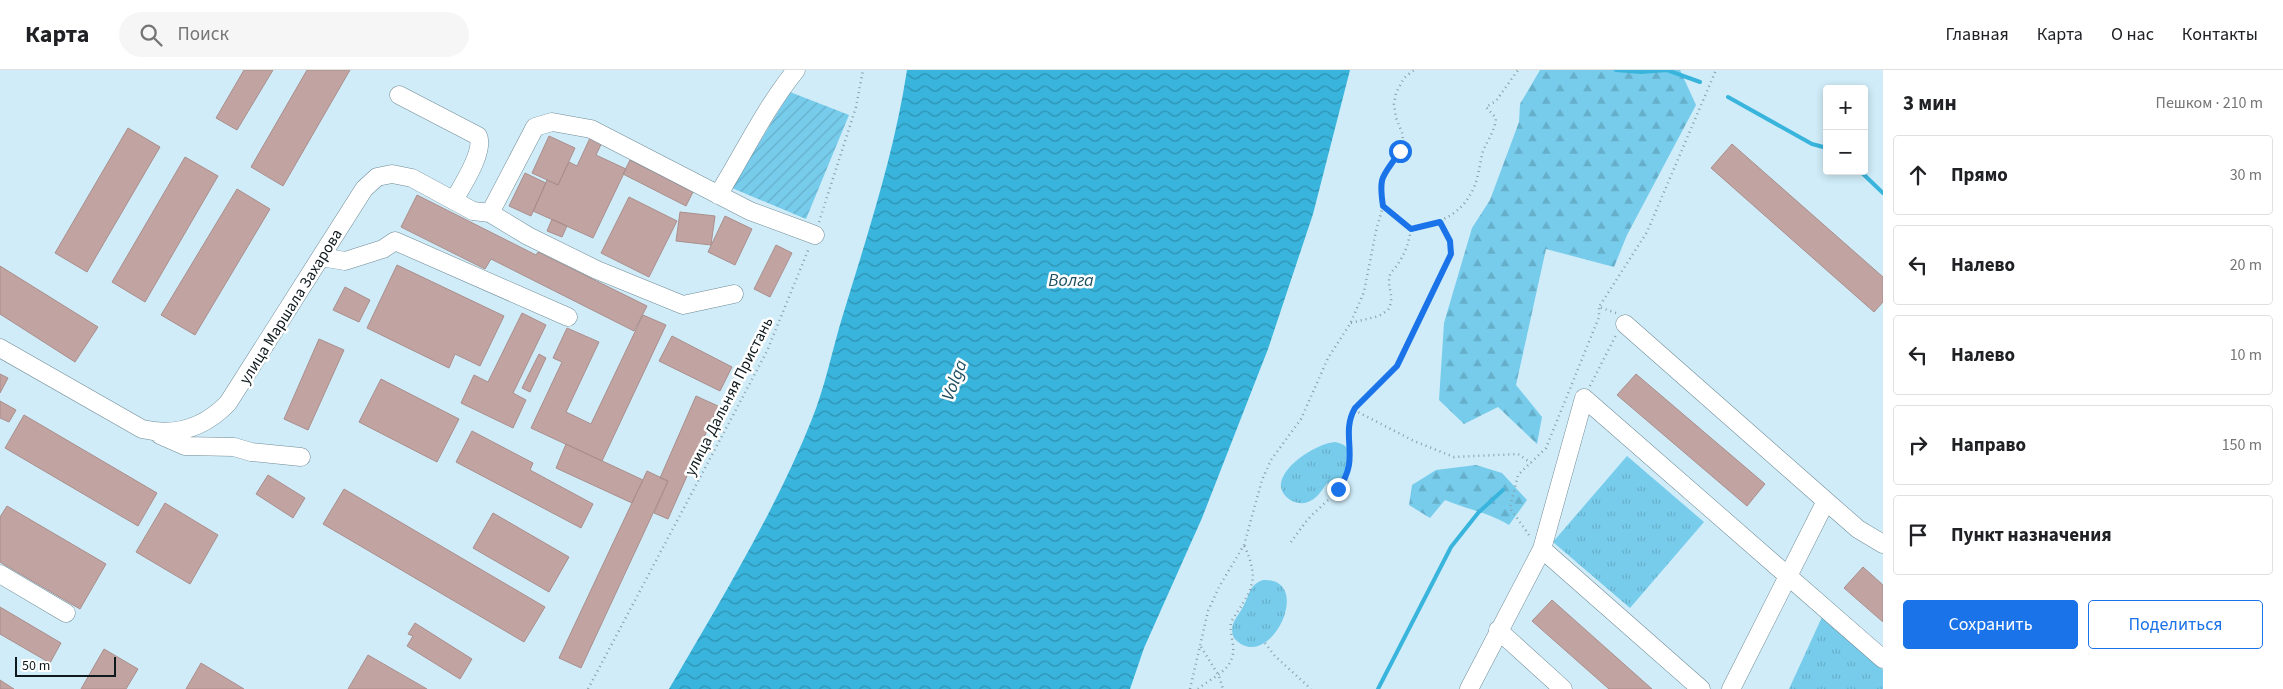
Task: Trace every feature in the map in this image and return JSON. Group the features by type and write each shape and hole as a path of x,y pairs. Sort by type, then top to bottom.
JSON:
{"street":[{"path":"718,195 760,123 796,70"},
{"path":"399,95 478,136 480,141 477,154 454,200"},
{"path":"490,213 536,127 552,122 591,129 750,211 815,235"},
{"name":"улица Маршала Захарова","path":"0,348 132,425 152,432 171,433 189,430 211,419 220,412 235,393 364,188 378,177 392,174 412,178 473,211 490,213 528,236 596,270 683,305 734,294"},
{"path":"322,256 344,261 383,249 395,241 568,316"},
{"path":"1625,324 1826,501 1858,528 1883,544"},
{"path":"1468,689 1542,549 1584,398 1883,659"},
{"path":"152,432 185,446 234,447 251,452 301,457"},
{"path":"1731,689 1826,501"},
{"path":"1542,549 1701,689"},
{"path":"0,574 66,613"},
{"path":"1498,630 1563,689"}],"path":[{"name":"улица Дальняя Пристань","path":"588,689 767,351 815,235 856,107 863,70"},
{"path":"1190,689 1208,610 1219,587 1244,545 1262,480 1271,460 1301,419 1328,358 1350,324 1364,292 1383,206 1381,187 1383,174 1398,156 1402,146 1403,135 1396,118 1394,104 1396,93 1404,78 1414,70"},
{"path":"1411,229 1440,222 1450,217 1475,185 1484,151 1495,127 1496,118 1486,107 1496,101 1518,70"},
{"path":"1542,549 1510,508 1518,475 1546,448 1599,317 1599,307 1647,232 1716,70"},
{"path":"1383,206 1411,229"},
{"path":"1291,542 1310,518 1334,495 1344,480 1351,456 1349,422 1354,410 1397,366 1451,254 1450,241 1440,222"},
{"path":"1350,324 1379,316 1388,310 1392,295 1389,280 1406,250 1411,229"},
{"path":"1584,398 1613,338 1625,324 1628,317 1599,307"},
{"path":"1354,410 1414,441 1454,457 1518,454 1531,463"},
{"path":"1198,689 1219,676 1231,661 1233,646 1231,622 1242,606 1254,578 1253,565 1244,545"},
{"path":"1265,643 1275,656 1311,689"},
{"path":"1200,646 1219,676 1223,689"}],"green space":[{"path":"1540,70 1680,70 1696,105 1627,235 1614,267 1546,249 1516,385 1542,417 1537,444 1498,407 1464,424 1439,400 1444,323 1472,228 1490,200 1519,122 1520,104"},
{"path":"790,92 849,115 806,219 732,188"},
{"path":"1335,442 1348,449 1350,455 1349,469 1338,489 1333,490 1327,483 1314,499 1308,502 1298,503 1289,499 1281,488 1283,476 1288,469 1311,450"},
{"path":"1627,456 1704,522 1630,608 1553,542"},
{"path":"1476,465 1502,473 1527,500 1509,525 1494,517 1445,500 1430,518 1409,505 1412,485 1436,470"},
{"path":"1263,580 1278,583 1286,593 1286,607 1282,623 1273,636 1261,645 1247,647 1234,638 1232,628 1250,590 1255,584"},
{"path":"1822,617 1883,670 1883,689 1789,689"}],"water":[{"name":"Волга","path":"907,70 1350,70 1313,214 1268,349 1202,518 1144,648 1130,689 669,689 764,523 817,407 879,195 902,102"}],"building":[{"path":"244,70 273,70 237,130 216,118"},
{"path":"307,70 350,70 283,186 251,167"},
{"path":"596,125 608,130 596,155 626,169 593,238 533,211 547,180 558,185 569,162 577,166"},
{"path":"128,128 160,147 87,272 55,253"},
{"path":"549,136 575,148 558,185 532,173"},
{"path":"1732,144 1883,277 1883,302 1874,312 1711,168"},
{"path":"185,157 218,176 145,302 112,282"},
{"path":"630,160 693,192 686,206 623,174"},
{"path":"525,173 546,183 531,216 509,206"},
{"path":"237,189 270,209 195,335 161,315"},
{"path":"417,195 536,255 538,252 647,306 634,331 491,259 485,269 401,227"},
{"path":"629,197 677,221 649,277 601,253"},
{"path":"680,212 715,216 711,245 676,241"},
{"path":"725,216 752,229 735,265 708,252"},
{"path":"552,219 567,226 562,237 547,231"},
{"path":"776,245 792,253 770,297 754,289"},
{"path":"397,265 504,316 480,366 455,354 449,368 367,328"},
{"path":"0,266 98,327 75,362 0,314"},
{"path":"345,287 370,300 359,322 333,310"},
{"path":"522,313 546,325 513,393 526,400 513,428 461,403 474,375 488,382"},
{"path":"643,315 666,325 602,461 531,428 562,362 553,358 567,328 599,342 566,412 591,424"},
{"path":"672,336 732,367 720,391 659,361"},
{"path":"319,339 344,350 308,430 284,419"},
{"path":"539,354 546,358 530,392 522,388"},
{"path":"0,374 8,378 0,393"},
{"path":"1636,374 1765,484 1747,506 1617,395"},
{"path":"381,379 459,419 437,462 359,422"},
{"path":"696,396 718,406 668,519 654,513 668,481 660,478"},
{"path":"0,401 16,410 9,422 0,418"},
{"path":"24,415 157,493 138,526 5,448"},
{"path":"472,431 533,463 530,470 593,504 581,528 456,462"},
{"path":"566,444 643,480 632,503 556,468"},
{"path":"647,471 668,481 581,668 559,658"},
{"path":"268,475 305,498 293,518 256,494"},
{"path":"344,489 545,607 524,642 323,524"},
{"path":"165,503 218,535 190,584 136,552"},
{"path":"7,506 106,564 80,609 0,562 0,517"},
{"path":"493,513 569,557 549,592 473,548"},
{"path":"1863,567 1883,585 1883,622 1844,588"},
{"path":"1552,600 1652,689 1609,689 1532,621"},
{"path":"0,607 61,643 50,663 0,634"},
{"path":"415,623 472,659 460,679 407,646 413,636 408,634"},
{"path":"104,649 138,669 126,689 81,689"},
{"path":"368,655 427,689 348,689"},
{"path":"201,663 244,689 186,689"},
{"path":"0,680 14,689 0,689"}],"waterway":[{"path":"1616,70 1641,72 1667,70 1700,82"},
{"path":"1728,97 1812,144 1823,147"},
{"path":"1864,175 1883,193"},
{"path":"1378,689 1451,547 1478,513 1503,490"}],"route":[{"path":"1338,489 1344,480 1351,456 1348,434 1351,414 1397,366 1451,254 1450,241 1440,222 1411,229 1383,206 1381,180 1383,174 1400,151"}],"water label":[{"name":"Volga","path":"954,380"}]}
